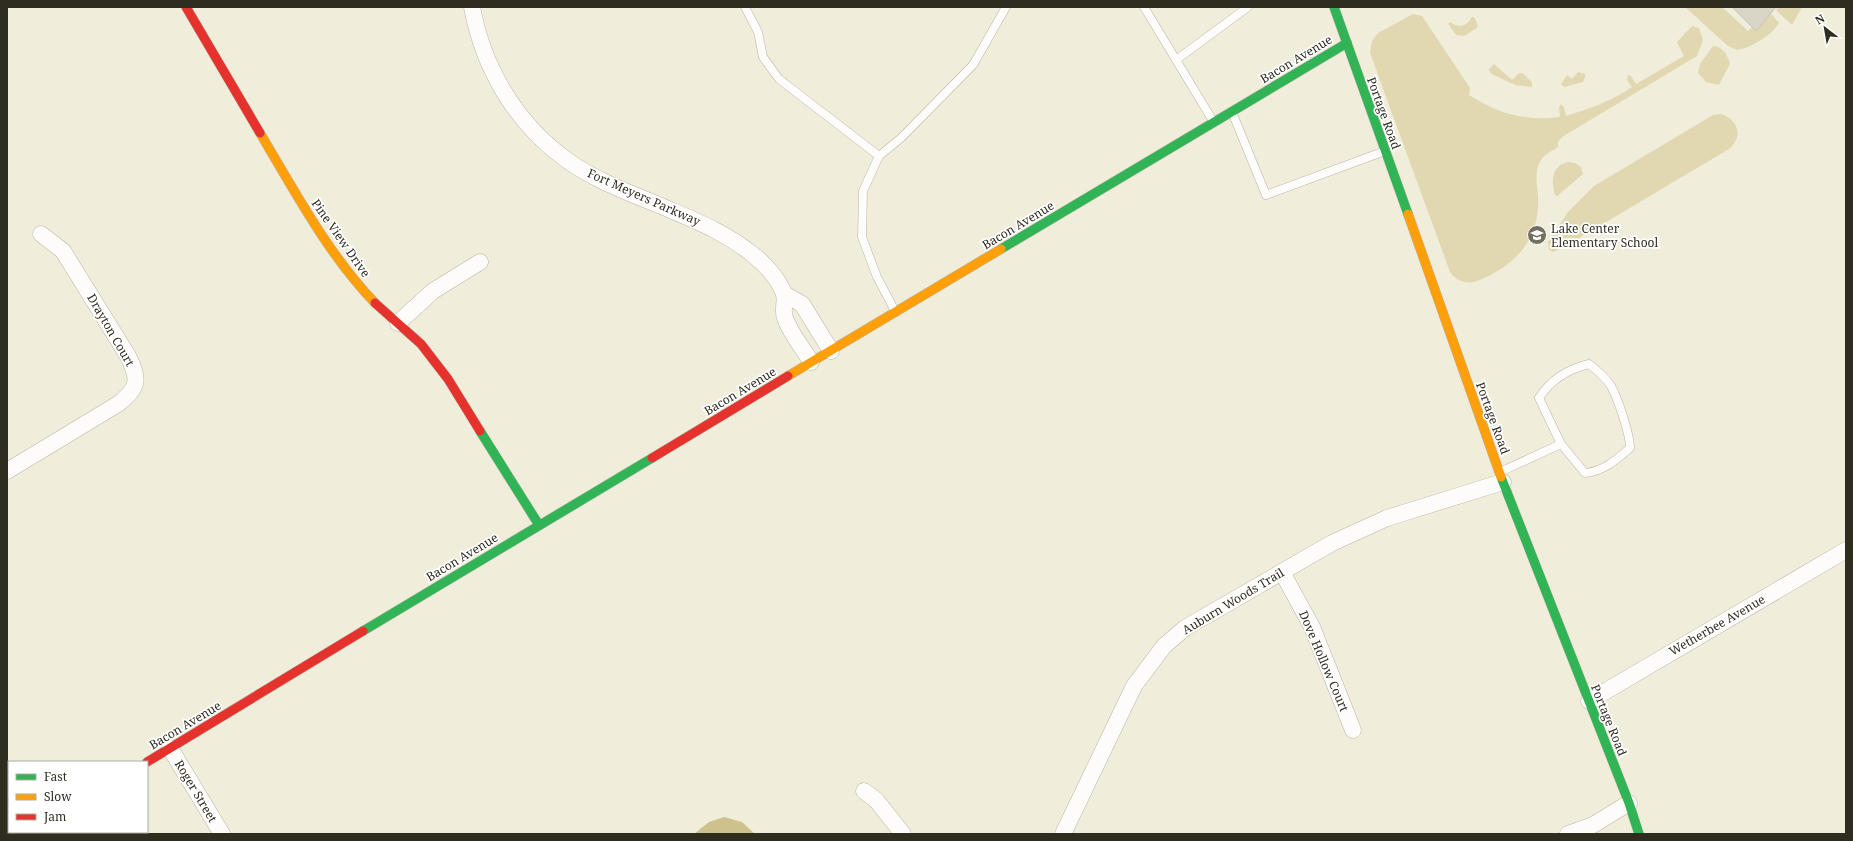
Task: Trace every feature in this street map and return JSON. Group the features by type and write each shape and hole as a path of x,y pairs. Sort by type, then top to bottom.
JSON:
{"street":[{"name":"Pine View Drive","path":"186,7 315,225 353,280 421,344 448,379 538,524"},
{"name":"Fort Meyers Parkway","path":"472,7 482,46 496,80 516,110 540,139 565,159 603,181 722,233 753,254 772,275 784,294 802,304 830,350"},
{"name":"Portage Road","path":"1334,7 1501,477 1630,803 1639,834"},
{"name":"Bacon Avenue","path":"148,761 538,524 1347,43"},
{"name":"Drayton Court","path":"7,471 118,404 129,395 135,383 136,374 128,356 63,251 41,234"},
{"path":"398,323 433,291 480,262"},
{"path":"784,294 784,317 811,362"},
{"name":"Auburn Woods Trail","path":"1063,834 1134,686 1159,652 1185,628 1332,543 1387,518 1501,477"},
{"name":"Wetherbee Avenue","path":"1589,701 1846,550"},
{"name":"Dove Hollow Court","path":"1282,572 1312,627 1353,730"},
{"name":"Roger Street","path":"170,748 222,834"},
{"path":"864,792 876,800 903,834"},
{"path":"1568,834 1593,825 1630,803"}],"lane":[{"path":"745,7 758,32 763,57 779,80 879,156"},
{"path":"896,312 877,277 862,237 863,191 879,156 901,138 973,65 1006,7"},
{"path":"1144,7 1213,122"},
{"path":"1176,60 1248,7"},
{"path":"1231,111 1266,195 1385,151"},
{"path":"1590,364 1601,374 1611,387 1630,438 1630,448 1615,462 1597,472 1585,473 1561,444 1539,398 1546,386 1562,374 1578,367 1590,364"},
{"path":"1501,477 1561,444"}],"shaded area":[{"path":"1685,7 1722,7 1748,31 1752,27 1756,30 1771,14 1779,23 1776,28 1761,40 1748,47 1737,50 1728,46"},
{"path":"1779,7 1802,7 1792,25 1776,10"},
{"path":"1413,14 1422,16 1470,88 1469,95 1490,107 1512,115 1535,118 1560,117 1559,107 1561,104 1564,107 1566,116 1600,104 1624,92 1632,87 1627,80 1628,75 1630,75 1636,84 1684,56 1677,42 1692,26 1699,28 1703,40 1697,56 1562,137 1558,142 1558,147 1544,156 1537,168 1536,177 1538,211 1531,237 1524,248 1505,266 1493,273 1476,282 1464,282 1456,278 1450,272 1370,53 1372,41 1378,33"},
{"path":"1472,17 1474,17 1478,25 1477,28 1464,36 1456,35 1448,24 1450,22 1462,26 1468,23"},
{"path":"1713,46 1722,49 1728,57 1730,64 1719,85 1706,82 1698,73 1700,64"},
{"path":"1494,64 1512,80 1519,73 1522,73 1532,82 1532,87 1515,85 1490,73 1489,69"},
{"path":"1578,72 1585,74 1583,82 1564,87 1561,84 1567,75 1572,79"},
{"path":"1721,114 1732,120 1737,129 1738,134 1734,144 1729,149 1564,247 1553,252 1549,250 1548,242 1568,212 1594,186 1713,115"},
{"path":"1568,162 1575,163 1581,167 1583,174 1557,196 1555,195 1553,184 1555,171 1562,164"},
{"path":"724,817 742,822 755,834 694,834 709,822"}],"building":[{"path":"1732,7 1776,7 1756,31"}],"traffic: fast":[{"path":"1334,7 1408,214"},
{"path":"1001,249 1347,43"},
{"path":"480,431 539,525"},
{"path":"363,631 652,458"},
{"path":"1501,477 1629,803 1639,834"}],"traffic: slow":[{"path":"260,133 299,200 327,243 342,264 375,303"},
{"path":"1408,214 1501,477"},
{"path":"788,376 1001,249"}],"traffic: jam":[{"path":"186,7 260,133"},
{"path":"375,303 421,344 448,379 480,431"},
{"path":"652,458 788,376"},
{"path":"148,761 363,631"}],"place":[{"name":"Lake Center Elementary School","path":"1537,235"}]}
